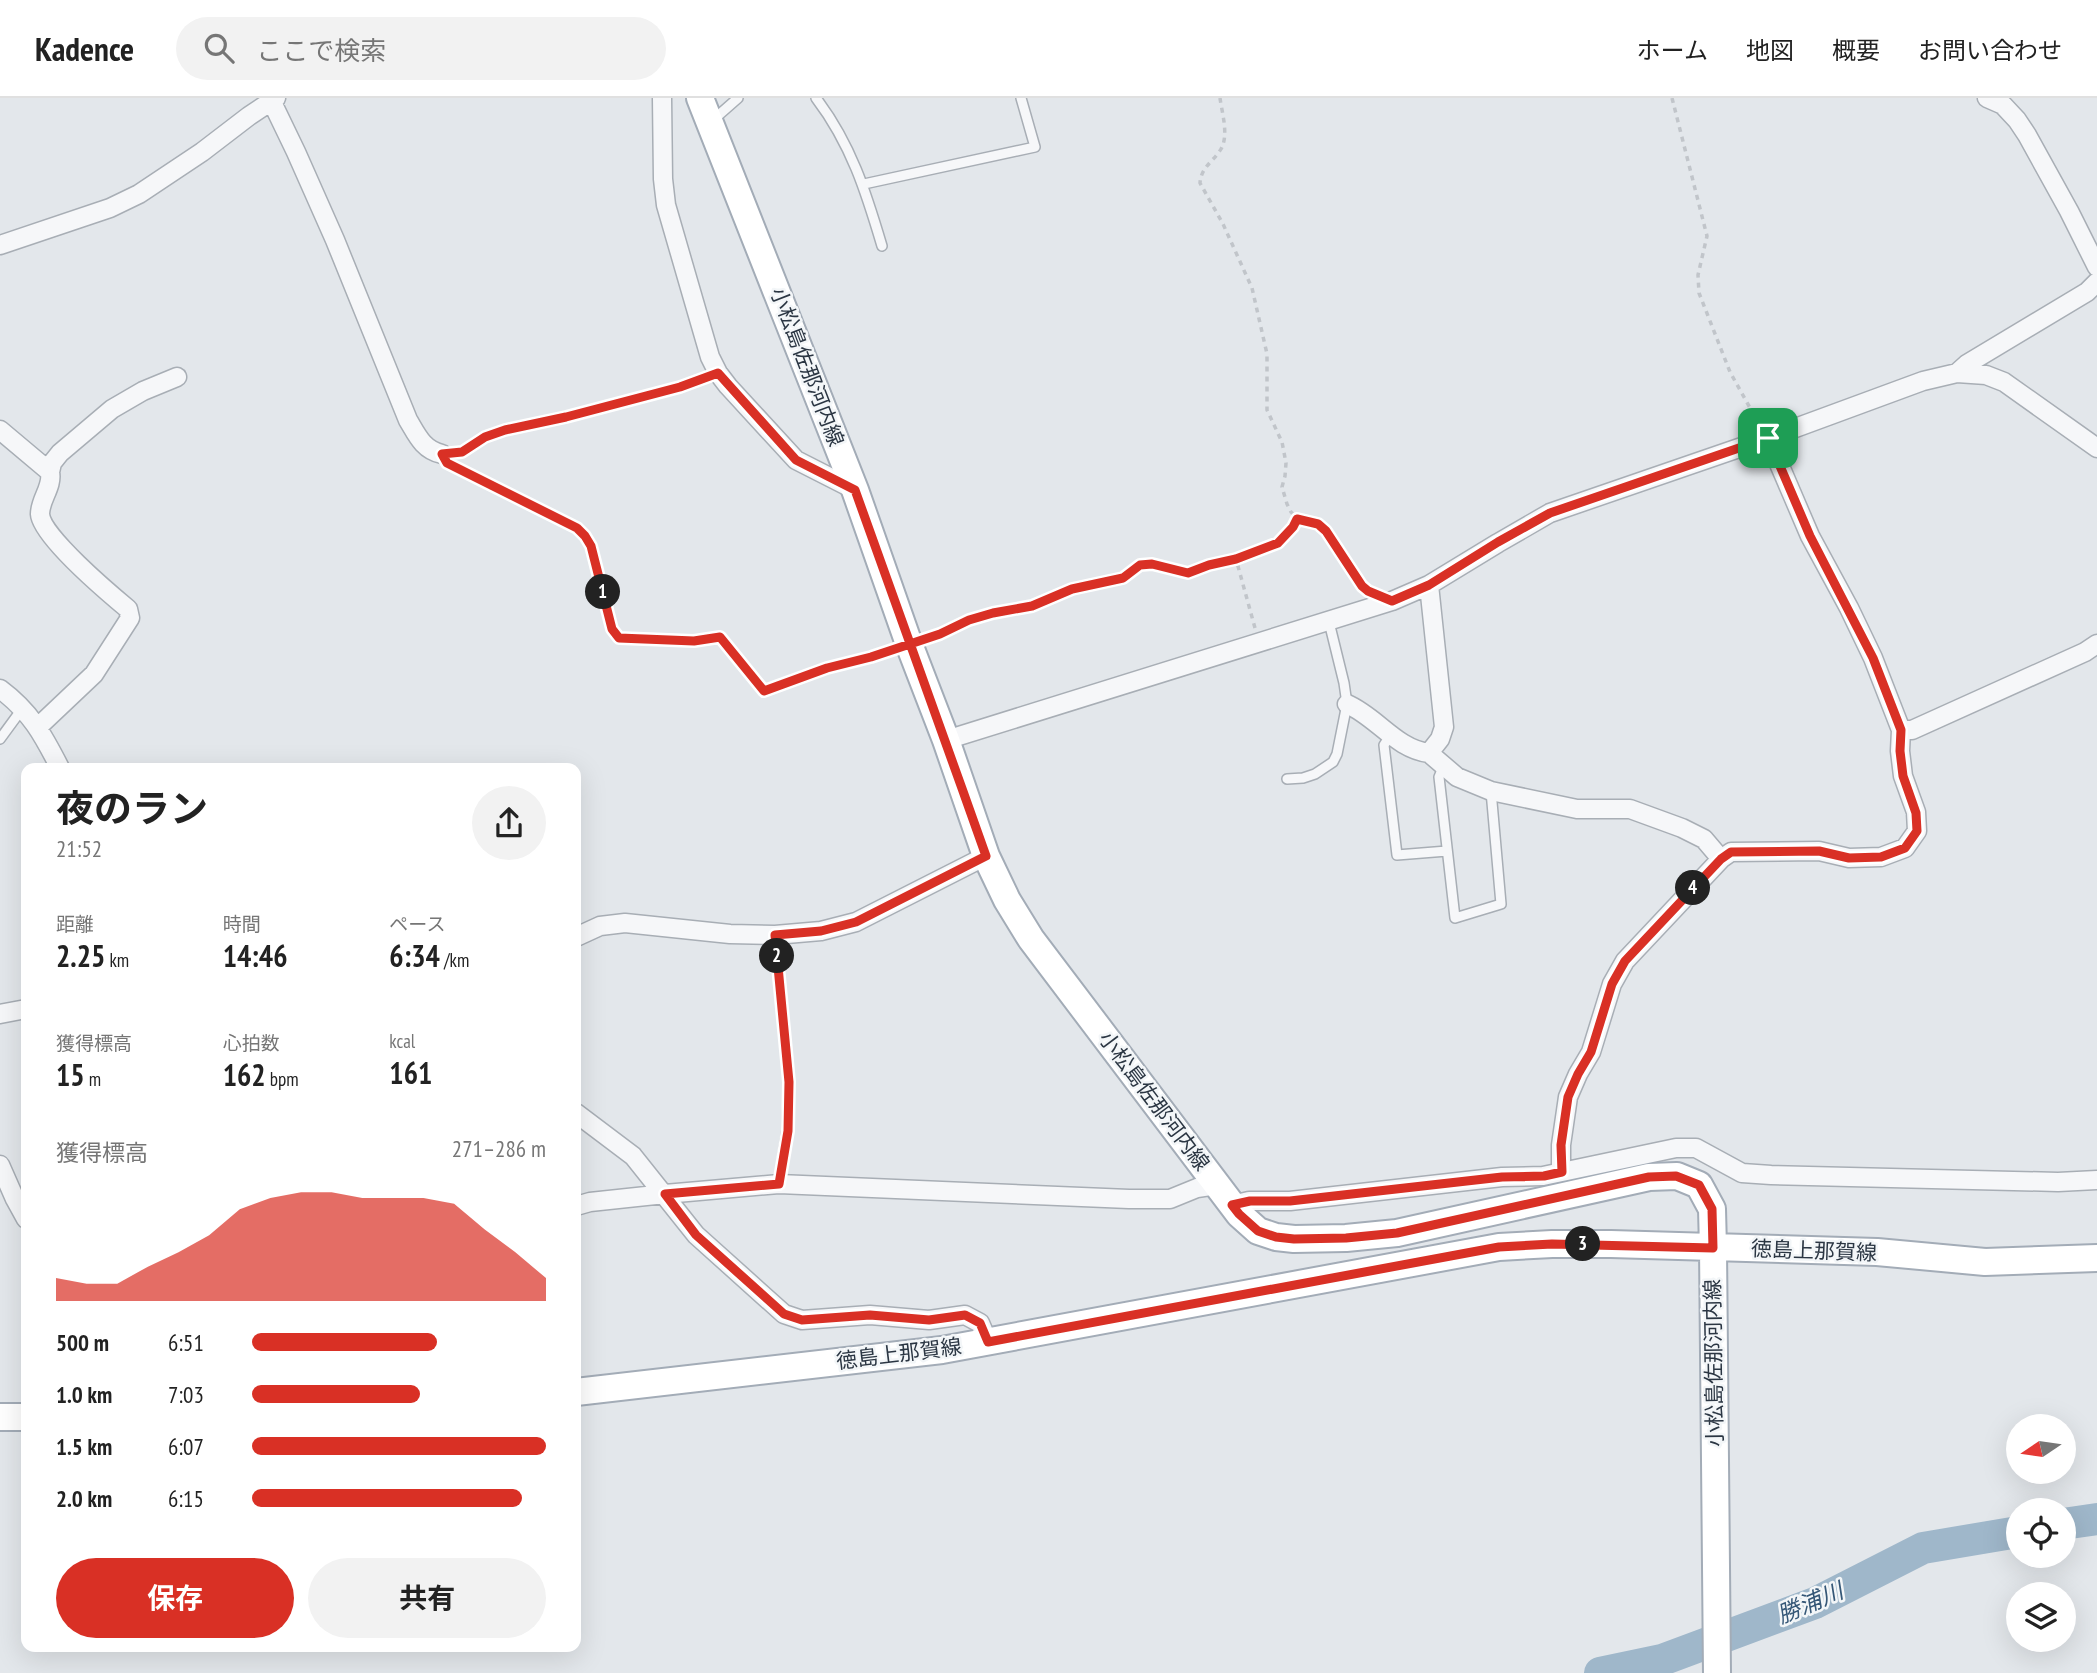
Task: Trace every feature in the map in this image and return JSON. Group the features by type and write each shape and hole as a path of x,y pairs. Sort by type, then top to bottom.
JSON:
{"main road":[{"name":"小松島佐那河内線","path":"700,98 855,490 986,856 1007,900 1031,939 1239,1214 1258,1231 1276,1237 1346,1238 1397,1233 1649,1177 1676,1176 1699,1185 1712,1209 1717,1673"},
{"name":"徳島上那賀線","path":"581,1391 942,1350 1499,1247 1564,1244 1877,1252 1984,1262 2097,1258"},
{"path":"0,1417 21,1417"}],"street":[{"path":"662,98 666,205 710,358 718,373 796,460 855,490"},
{"path":"1987,98 2003,105 2027,135 2097,267"},
{"path":"0,245 110,208 139,194 202,152 273,99 335,240 408,420 420,441 432,452 442,454"},
{"path":"1957,373 1967,364 2087,292 2097,282"},
{"path":"946,740 1392,601 1429,585 1550,513 1923,381 1957,373 1986,375 2004,382 2097,448"},
{"path":"38,727 93,674 130,618 128,609 107,592 43,525 40,512 51,478 52,463 112,409 143,391 177,377"},
{"path":"0,430 50,472"},
{"path":"1562,1172 1561,1145 1568,1097 1591,1052 1612,984 1625,961 1721,859 1731,852 1819,851 1849,858 1881,857 1905,848 1917,831 1916,813 1903,776 1901,730 1873,658 1810,536 1768,438"},
{"path":"1429,585 1444,727 1440,739 1429,753"},
{"path":"1901,730 1912,730 2085,652 2097,644"},
{"path":"0,689 12,698 38,727 57,763"},
{"path":"1347,704 1361,710 1390,736 1418,752 1429,753 1457,776 1491,791 1577,809 1630,810 1682,828 1704,839 1721,859"},
{"path":"581,935 600,926 625,923 730,934 775,935 821,931 856,922 986,856"},
{"path":"0,1014 21,1010"},
{"path":"581,1117 633,1156 696,1235 784,1314 802,1320 870,1315 929,1320 965,1315 980,1323 988,1342"},
{"path":"581,1205 779,1184 1129,1199 1170,1199 1196,1188 1250,1201 1302,1200 1502,1177 1544,1176 1676,1148 1696,1148 1742,1173 1761,1175 2058,1182 2097,1180"},
{"path":"0,1165 21,1210"}],"lane":[{"path":"710,122 738,98"},
{"path":"816,98 847,145 864,184 882,246"},
{"path":"864,184 1035,147 1021,98"},
{"path":"1287,779 1315,774 1333,762 1337,754 1347,704 1329,622"},
{"path":"0,738 22,709"},
{"path":"1390,736 1384,745 1397,855 1447,851"},
{"path":"1444,765 1439,777 1455,918 1500,904 1491,791"},
{"path":"775,935 789,1082 788,1131 779,1184"}],"path":[{"path":"1220,98 1224,138 1222,148 1201,175 1200,183 1252,288 1267,354 1266,410 1282,442 1286,463 1282,487 1284,495 1297,519 1318,524 1326,531 1362,586 1392,601"},
{"path":"1672,98 1707,236 1698,275 1699,293 1730,372 1768,438"},
{"path":"718,373 680,387 505,430 485,437 462,452 442,454 447,463 577,528 585,536 591,546 612,629 619,638 694,641 720,637 764,691 827,668 871,657 993,613 1032,606 1072,589 1123,578 1140,565 1152,564 1188,573 1236,559 1278,543 1297,519"},
{"path":"1236,559 1259,643"}],"waterway":[{"name":"勝浦川","path":"2076,1522 2097,1519"},
{"name":"勝浦川","path":"1600,1673 1662,1660 1815,1603 1923,1548 2006,1534"}],"route":[{"path":"1768,438 1550,513 1429,585 1392,601 1362,586 1326,531 1318,524 1297,519 1278,543 1236,559 1188,573 1152,564 1140,565 1123,578 1072,589 1032,606 969,620 940,634 909,644 871,657 827,668 764,691 720,637 694,641 619,638 612,629 591,546 585,536 577,528 447,463 442,454 462,452 485,437 505,430 680,387 718,373 796,460 855,490 909,644 946,740 986,856 856,922 821,931 775,935 789,1082 788,1131 779,1184 665,1194 696,1235 784,1314 802,1320 870,1315 929,1320 965,1315 980,1323 988,1342 1499,1247 1611,1244 1713,1248 1712,1209 1699,1185 1676,1176 1649,1177 1397,1233 1346,1238 1276,1237 1258,1231 1232,1205 1250,1201 1290,1201 1562,1172 1561,1145 1568,1097 1591,1052 1612,984 1625,961 1721,859 1731,852 1819,851 1849,858 1881,857 1905,848 1917,831 1916,813 1903,776 1901,730 1873,658 1810,536 1768,438"}]}
